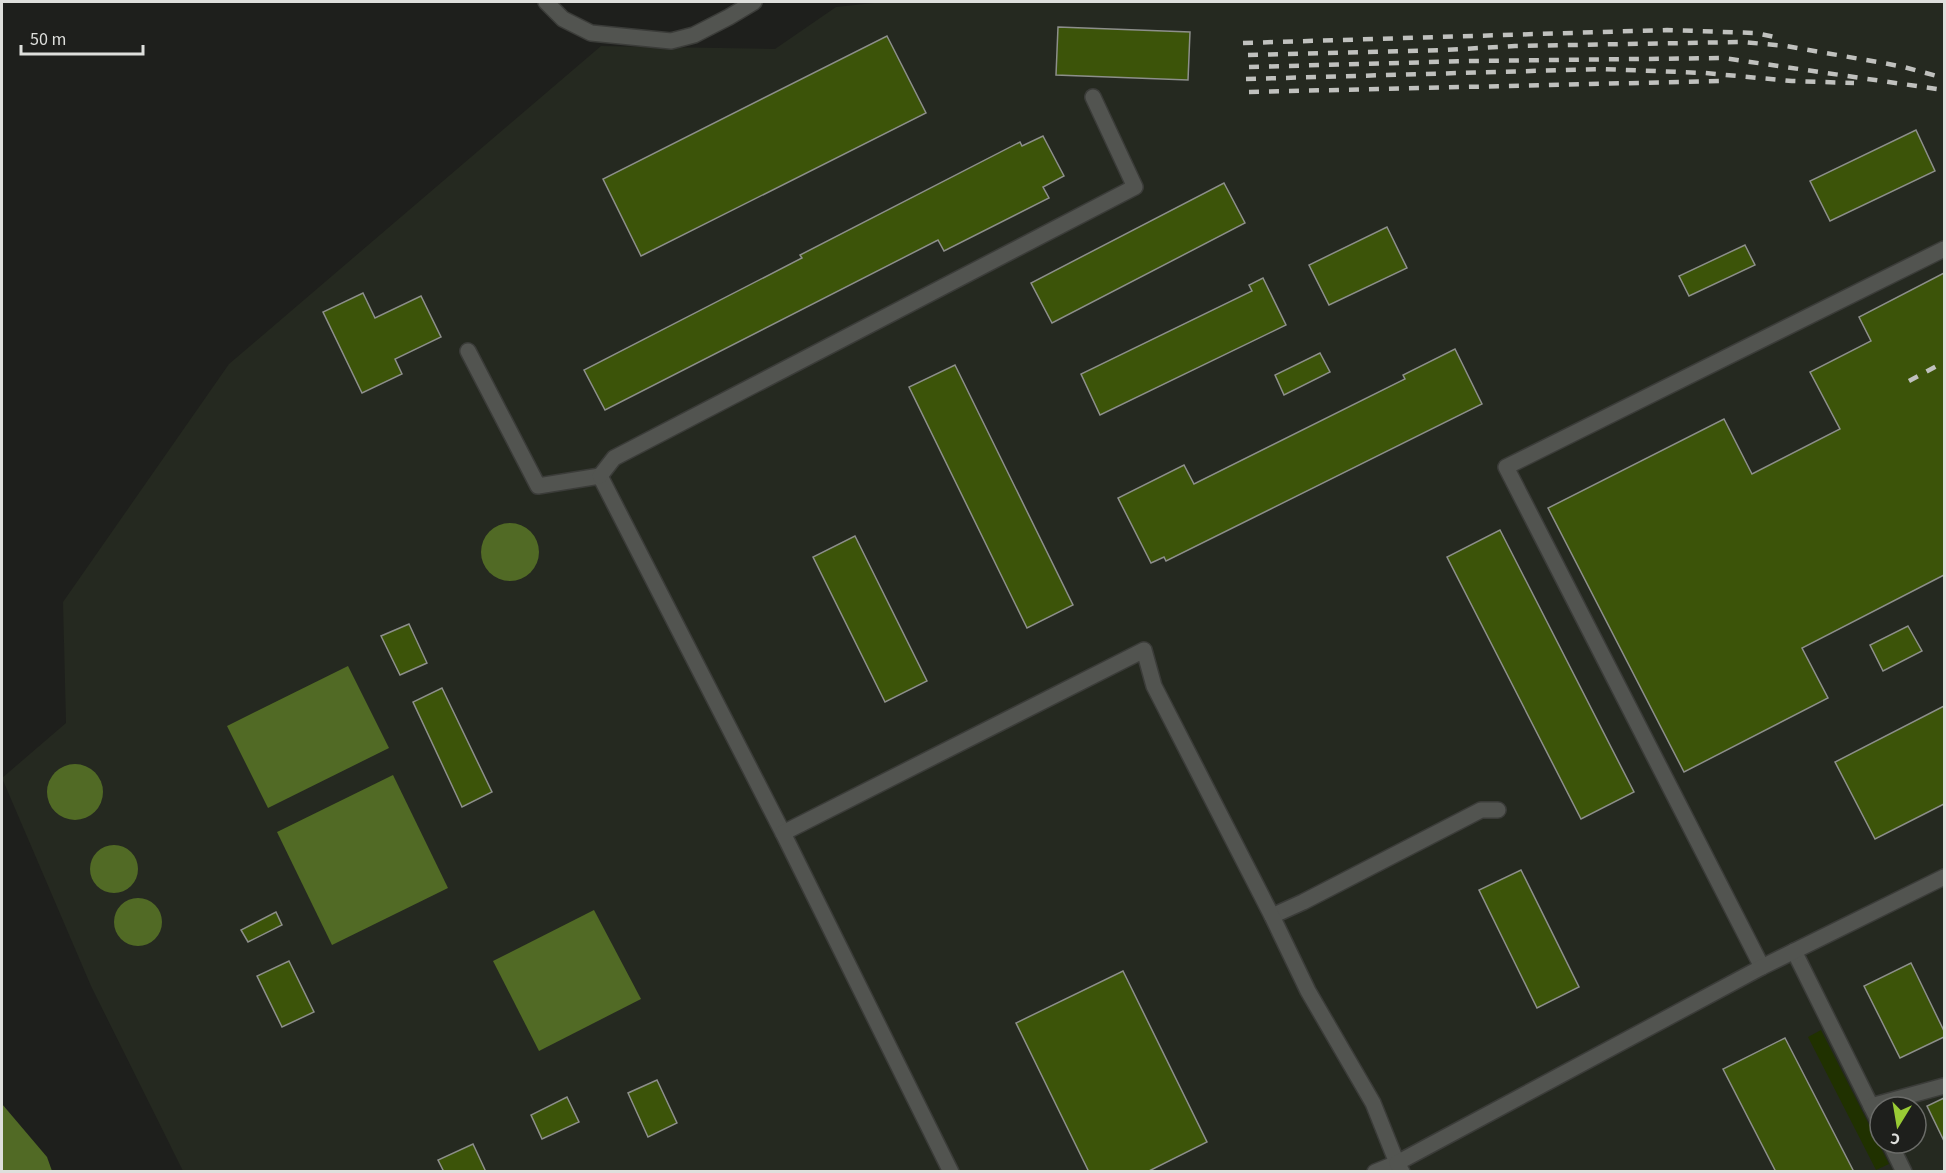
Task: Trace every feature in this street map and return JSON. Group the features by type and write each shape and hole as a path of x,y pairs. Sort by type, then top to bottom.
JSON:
{"street":[{"path":"546,2 563,19 591,33 671,41 694,35 754,2"},
{"path":"468,351 538,486 600,476 614,458 1135,187 1093,97"},
{"path":"1762,967 1506,467 1944,249"},
{"path":"600,476 783,833 951,1172"},
{"path":"783,833 1143,650 1154,686 1308,991 1373,1102 1400,1167"},
{"path":"1272,916 1481,810 1498,810"},
{"path":"1375,1172 1400,1167 1762,967 1944,877"},
{"path":"1794,951 1868,1100"},
{"path":"1911,1095 1944,1086"},
{"path":"1896,1155 1904,1172"}],"shaded area":[{"path":"883,2 1944,2 1944,1171 183,1171 91,986 2,778 66,723 63,602 229,364 601,46 775,49 836,7"},
{"path":"504,523 516,523 531,531 539,546 539,558 531,573 516,581 504,581 489,573 481,558 481,546 489,531"},
{"path":"348,666 389,748 268,808 227,726"},
{"path":"70,764 80,764 95,772 101,781 103,792 101,803 95,812 80,820 70,820 59,815 52,808 47,797 47,787 52,776 59,769"},
{"path":"393,775 448,888 332,945 277,832"},
{"path":"109,845 119,845 134,855 138,869 137,878 128,889 119,893 109,893 94,883 90,874 90,864 100,849"},
{"path":"133,898 143,898 158,908 162,922 161,931 152,942 143,946 133,946 118,936 114,927 114,917 124,902"},
{"path":"594,910 641,999 539,1051 493,961"},
{"path":"1821,1030 1868,1123 1868,1154 1808,1037"},
{"path":"2,1104 47,1157 52,1171 2,1171"},
{"path":"1868,1155 1884,1155 1889,1164 1876,1170"}],"building":[{"path":"1058,27 1190,32 1188,80 1056,75"},
{"path":"887,36 926,113 641,256 603,179"},
{"path":"1916,130 1935,171 1830,221 1810,181"},
{"path":"1043,136 1064,176 1043,187 1049,198 944,251 938,240 605,410 584,370 802,258 800,255 1020,142 1022,146"},
{"path":"1224,183 1245,223 1052,323 1031,283"},
{"path":"1387,227 1407,268 1329,305 1309,265"},
{"path":"1745,245 1755,265 1689,296 1679,276"},
{"path":"1944,273 1944,575 1802,648 1828,698 1684,772 1548,508 1724,419 1752,474 1840,429 1810,372 1871,341 1859,317"},
{"path":"1263,278 1286,325 1100,415 1081,374 1252,291 1249,285"},
{"path":"363,293 375,318 421,296 441,337 395,359 402,374 362,393 323,312"},
{"path":"1455,349 1482,404 1166,561 1164,557 1151,563 1118,498 1184,465 1194,484 1405,379 1403,375"},
{"path":"1320,353 1330,372 1284,395 1275,375"},
{"path":"955,365 1073,605 1027,628 909,387"},
{"path":"1500,530 1634,792 1581,819 1447,557"},
{"path":"855,536 927,681 885,702 813,557"},
{"path":"409,624 427,663 400,675 381,636"},
{"path":"1908,626 1922,651 1883,671 1870,645"},
{"path":"442,688 492,792 462,807 413,702"},
{"path":"1944,706 1944,804 1875,839 1835,762"},
{"path":"1521,870 1579,987 1537,1008 1479,890"},
{"path":"276,912 282,925 248,942 241,930"},
{"path":"289,961 314,1012 282,1027 257,976"},
{"path":"1911,963 1944,1031 1944,1037 1900,1058 1864,986"},
{"path":"1123,971 1207,1142 1147,1172 1089,1172 1016,1023"},
{"path":"1785,1038 1854,1172 1776,1172 1723,1069"},
{"path":"657,1080 677,1123 648,1137 628,1093"},
{"path":"567,1097 579,1122 542,1139 531,1115"},
{"path":"1944,1098 1944,1141 1928,1108 1928,1106"},
{"path":"473,1144 486,1172 444,1172 438,1160"}],"railway":[{"path":"1243,43 1667,30 1756,33 1779,38"},
{"path":"1248,55 1515,46 1743,42 1786,46 1883,63 1944,78"},
{"path":"1249,67 1470,61 1723,58 1944,90"},
{"path":"1246,79 1602,69 1854,83"},
{"path":"1249,92 1720,81"},
{"path":"1909,381 1944,362"}]}
